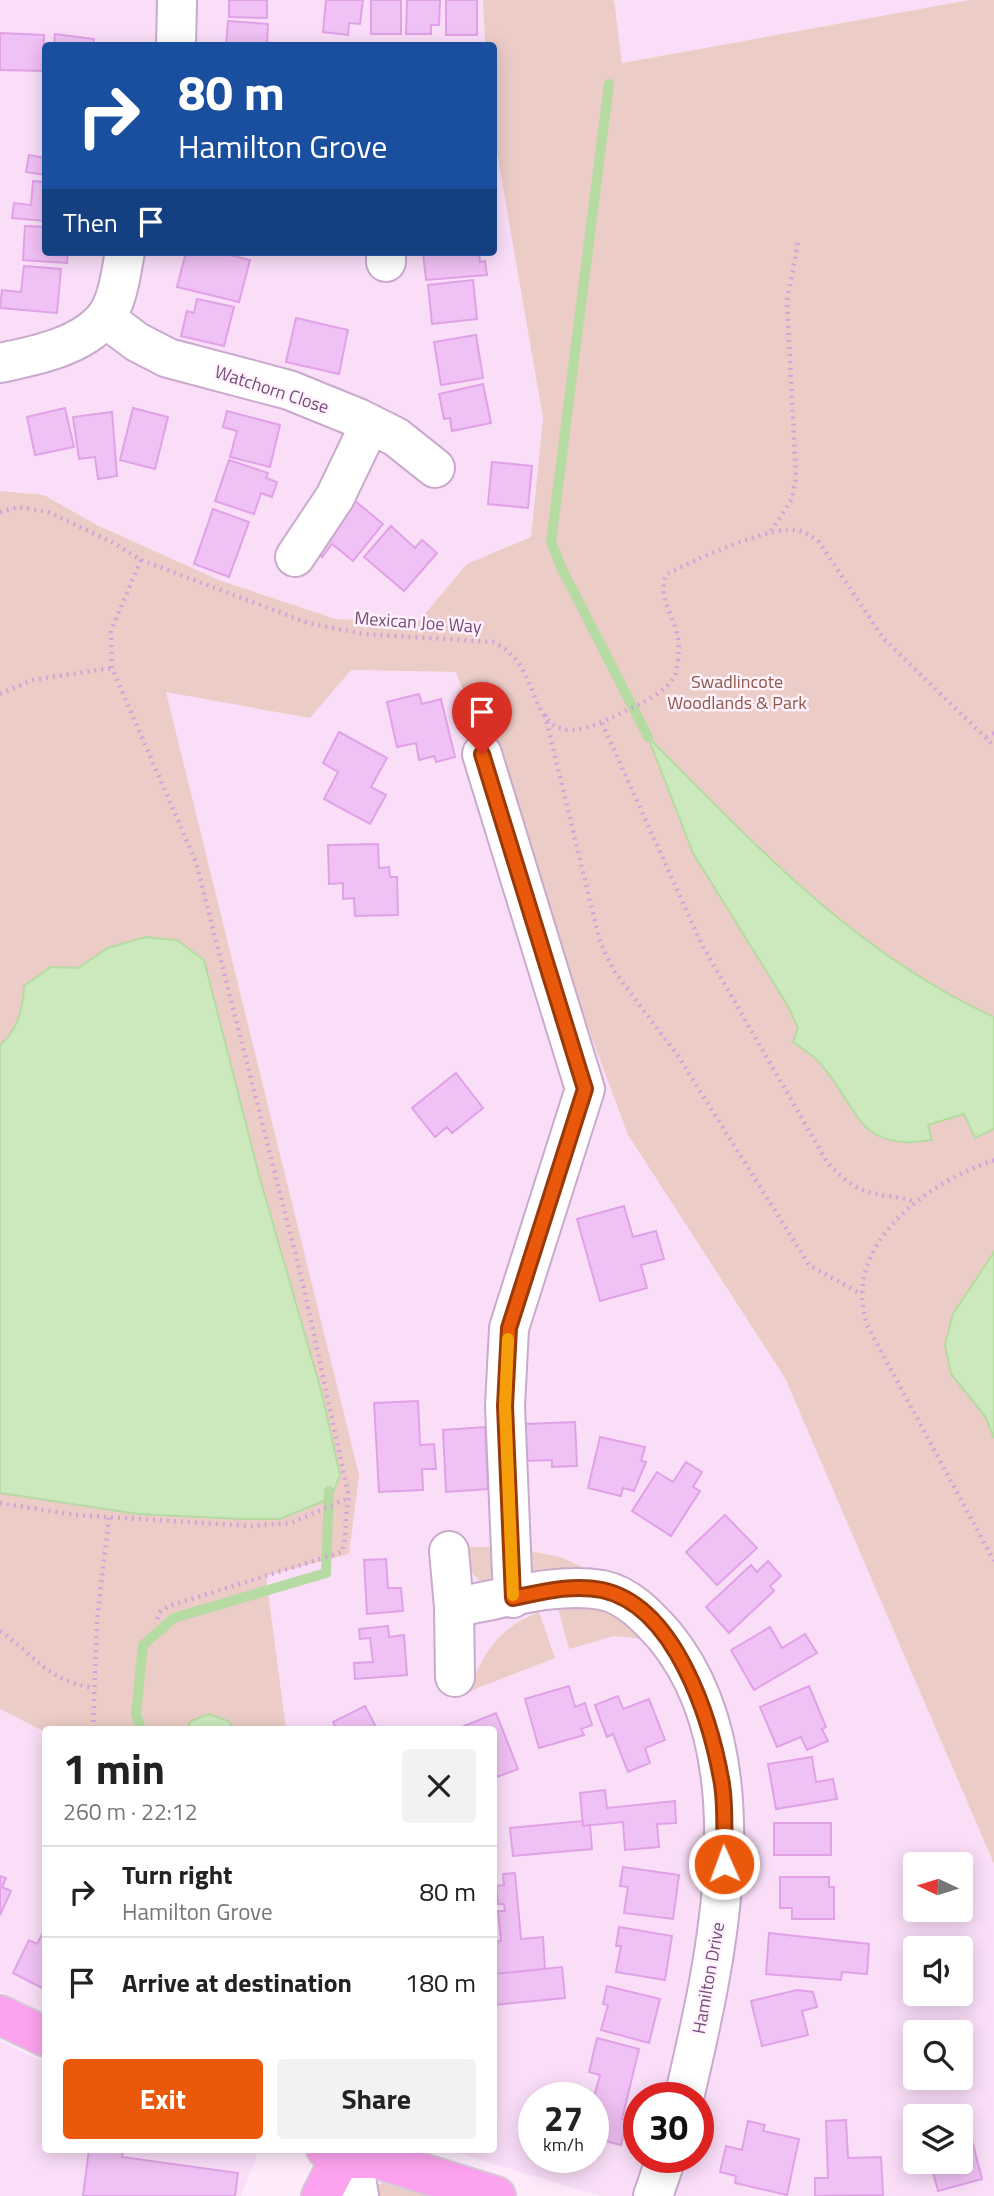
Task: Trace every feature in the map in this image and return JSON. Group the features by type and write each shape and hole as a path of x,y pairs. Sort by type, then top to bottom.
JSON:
{"main road":[{"path":"0,2015 42,2035"},
{"path":"321,2196 340,2156 399,2158 496,2196"}],"street":[{"path":"176,42 177,0"},
{"path":"0,363 79,339 105,318 118,286 124,256"},
{"name":"Watchorn Close","path":"105,318 137,342 167,358 289,390 370,424 396,437 435,468"},
{"path":"295,557 335,497 370,424"},
{"path":"482,754 585,1089 509,1328 505,1406 513,1598"},
{"path":"449,1551 454,1607 455,1677"},
{"name":"Hamilton Drive","path":"454,1607 561,1588 604,1591 644,1611 680,1656 706,1717 722,1786 724,1864 712,1974 688,2082"},
{"path":"340,2156 359,2196"},
{"path":"653,2196 661,2173"}],"path":[{"path":"770,531 792,499 796,477 787,301 798,242"},
{"name":"Mexican Joe Way","path":"0,512 19,507 48,512 141,559 308,623 364,634 493,642 506,648 516,658 544,715 600,942 614,971 678,1056 809,1265 861,1294"},
{"path":"544,715 570,731 585,730 645,701 670,684 677,669 679,640 662,584 667,574 770,531 793,529 807,533 819,542 884,639 994,746"},
{"path":"141,559 111,630 112,668 197,862 304,1288 348,1498 344,1517 348,1530 342,1552 169,1606 160,1612 155,1624"},
{"path":"0,694 32,680 112,668"},
{"path":"603,723 702,945 827,1162 841,1177 855,1186 871,1193 899,1196 915,1202"},
{"path":"986,737 994,733"},
{"path":"994,1160 939,1185 915,1202 872,1252 865,1267 860,1306 866,1325 994,1562"},
{"path":"0,1503 109,1517 250,1526 291,1523 348,1498"},
{"path":"93,1726 97,1620 109,1517"},
{"path":"0,1630 50,1674 73,1685 94,1688"}],"shaded area":[{"path":"0,0 483,0 485,42 42,42 42,256 497,256 497,145 543,418 531,537 467,564 417,623 336,619 219,580 97,525 44,495 0,491"},
{"path":"614,0 969,0 622,63"},
{"path":"351,670 457,672 628,1135 785,1378 994,1864 994,2196 600,2196 524,2173 609,2173 609,2082 518,2082 518,2171 457,2153 497,2153 497,1726 286,1726 266,1576 349,1554 166,691 310,718"},
{"path":"648,737 767,856 852,929 896,962 994,1017 994,1129 975,1138 964,1114 928,1125 932,1140 907,1142 888,1140 873,1133 862,1123 819,1062 793,1042 798,1028 788,1006 693,853"},
{"path":"145,937 177,940 204,960 259,1175 322,1394 340,1475 331,1498 280,1519 138,1514 0,1493 0,1045 11,1033 18,1018 24,986 51,967 78,968 108,948"},
{"path":"994,1252 994,1438 985,1416 951,1374 945,1345 953,1314"},
{"path":"0,1709 42,1730 42,2013 0,1991"},
{"path":"209,1714 228,1721 232,1726 188,1726 191,1721"},
{"path":"0,2041 42,2062 42,2153 256,2153 257,2157 241,2196 0,2196"}],"green space":[{"name":"Swadlincote Woodlands & Park","path":"483,0 614,0 622,63 969,0 994,0 994,1864 785,1378 628,1135 456,672 351,670 310,718 166,692 359,1475 349,1554 266,1576 286,1726 42,1726 42,1730 0,1709 0,491 44,495 97,525 219,580 336,619 417,623 467,564 531,537 543,418 497,153 497,42 485,42"},
{"path":"459,1547 500,1547 499,1588 484,1583 473,1574"},
{"path":"521,1549 560,1557 596,1573 536,1588"},
{"path":"574,1607 612,1616 643,1639 614,1636 569,1649 558,1609"},
{"path":"539,1612 555,1658 470,1691 480,1664 494,1642 513,1625"},
{"path":"382,2183 430,2196 354,2196 359,2190"}],"building":[{"path":"229,0 267,0 267,18 229,17"},
{"path":"326,0 363,0 360,24 349,23 348,35 323,32"},
{"path":"371,0 401,0 401,34 371,34"},
{"path":"407,0 440,0 439,25 431,25 431,34 406,34"},
{"path":"446,0 477,0 477,35 446,35"},
{"path":"228,21 268,24 267,42 226,42"},
{"path":"0,33 44,35 42,71 0,70"},
{"path":"55,34 94,39 94,42 54,42"},
{"path":"29,155 42,157 42,174 26,172"},
{"path":"33,181 42,182 42,221 12,218 14,203 31,205"},
{"path":"25,226 42,227 42,256 68,256 67,263 23,260"},
{"path":"185,256 234,256 250,260 239,302 177,287"},
{"path":"423,256 479,256 480,262 485,261 487,275 426,280"},
{"path":"24,266 61,269 57,313 0,308 2,290 21,292"},
{"path":"473,280 477,319 432,324 428,285"},
{"path":"197,299 234,307 224,346 181,336 187,311 194,313"},
{"path":"296,318 348,330 339,374 286,362"},
{"path":"476,335 483,378 441,385 434,342"},
{"path":"483,384 491,423 452,431 450,418 444,419 439,394"},
{"path":"65,408 74,447 35,455 27,417"},
{"path":"133,408 168,417 155,469 120,460"},
{"path":"227,411 280,425 270,467 230,457 237,431 223,427"},
{"path":"112,412 117,476 98,479 95,457 79,459 73,417"},
{"path":"229,460 268,473 266,478 277,482 272,497 261,493 254,514 215,501"},
{"path":"492,462 532,466 528,508 488,504"},
{"path":"349,496 383,524 353,561 332,544 322,557 308,546"},
{"path":"213,509 249,522 229,577 194,564"},
{"path":"391,526 415,548 422,540 437,553 404,591 364,557"},
{"path":"419,694 422,704 441,699 455,757 436,762 434,756 419,760 416,743 397,747 387,702"},
{"path":"339,732 387,758 371,787 386,795 370,824 324,799 338,772 323,763"},
{"path":"378,844 379,868 389,867 390,877 397,877 398,915 355,916 354,898 343,899 343,883 329,884 328,845"},
{"path":"456,1073 483,1108 452,1133 447,1127 435,1137 412,1108"},
{"path":"624,1206 633,1237 656,1231 664,1259 641,1265 647,1288 600,1301 577,1219"},
{"path":"418,1401 420,1445 434,1444 436,1469 422,1469 423,1490 379,1492 374,1403"},
{"path":"575,1422 577,1466 552,1467 552,1460 526,1461 525,1424"},
{"path":"485,1427 488,1489 446,1492 443,1430"},
{"path":"600,1437 645,1447 641,1461 646,1462 634,1491 623,1488 621,1496 588,1488"},
{"path":"686,1462 702,1472 693,1487 700,1491 671,1536 632,1511 657,1472 673,1482"},
{"path":"725,1515 757,1548 717,1585 686,1552"},
{"path":"386,1559 388,1588 401,1588 403,1611 367,1614 364,1560"},
{"path":"768,1561 781,1576 770,1586 774,1591 729,1633 706,1607 751,1565 757,1572"},
{"path":"388,1626 389,1637 404,1635 407,1675 355,1679 354,1663 373,1662 370,1638 360,1639 359,1629"},
{"path":"770,1627 782,1648 805,1634 817,1653 754,1690 731,1650"},
{"path":"569,1686 575,1707 585,1703 592,1725 581,1729 584,1735 539,1748 525,1699"},
{"path":"809,1686 826,1727 822,1729 828,1741 807,1750 801,1737 777,1747 760,1707"},
{"path":"618,1696 623,1709 649,1699 665,1740 645,1748 650,1763 628,1772 613,1734 607,1737 595,1705"},
{"path":"365,1706 375,1726 335,1726 333,1722"},
{"path":"496,1713 518,1769 497,1777 497,1726 464,1726"},
{"path":"812,1757 816,1782 833,1779 837,1799 776,1809 768,1764"},
{"path":"605,1790 607,1808 675,1801 676,1823 657,1824 659,1847 625,1850 623,1822 583,1826 580,1793"},
{"path":"583,1821 583,1826 590,1825 592,1849 513,1856 510,1828"},
{"path":"774,1823 831,1823 831,1855 774,1855"},
{"path":"623,1867 679,1875 673,1919 624,1913 628,1887 620,1886"},
{"path":"515,1873 521,1939 543,1937 545,1969 497,1974 497,1942 501,1941 498,1911 505,1911 504,1904 498,1904 497,1886 504,1885 503,1874"},
{"path":"0,1876 6,1878 2,1887 11,1891 0,1915"},
{"path":"780,1877 829,1877 829,1887 834,1887 834,1919 792,1919 792,1908 780,1908"},
{"path":"619,1927 672,1936 665,1980 616,1972 621,1946 616,1946"},
{"path":"769,1933 869,1944 867,1974 842,1972 841,1980 766,1974"},
{"path":"42,1935 42,1988 13,1973 29,1940 37,1944"},
{"path":"562,1967 565,1998 497,2005 497,1974"},
{"path":"607,1986 660,1999 649,2043 601,2030 608,2005 603,2004"},
{"path":"797,1990 813,1992 817,2007 802,2011 808,2035 762,2046 751,2001"},
{"path":"597,2038 639,2049 631,2082 623,2082 621,2145 609,2142 609,2082 598,2082 600,2075 589,2072"},
{"path":"846,2120 848,2158 881,2157 883,2195 815,2196 815,2178 828,2178 826,2121"},
{"path":"748,2121 765,2125 763,2131 799,2139 787,2195 735,2183 736,2176 720,2172 726,2146 742,2150"},
{"path":"973,2144 982,2179 938,2191 933,2174 973,2174"},
{"path":"88,2153 122,2153 122,2157 238,2173 235,2196 83,2196"}],"waterway":[{"path":"609,84 551,542 562,569 648,737"},
{"path":"140,1726 136,1714 143,1645 174,1618 326,1573 329,1491"}],"slow traffic":[{"path":"508,1339 505,1406 513,1595"}],"route":[{"path":"482,754 585,1089 509,1328 505,1406 513,1598 561,1588 604,1591 644,1611 680,1656 706,1717 722,1786 724,1864"}]}
